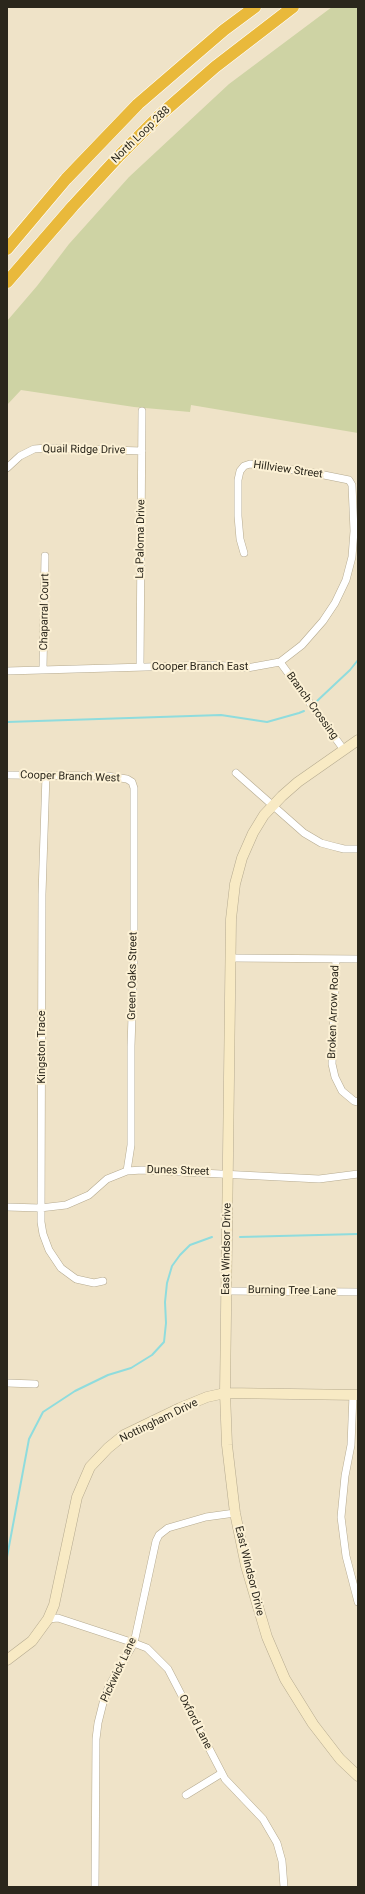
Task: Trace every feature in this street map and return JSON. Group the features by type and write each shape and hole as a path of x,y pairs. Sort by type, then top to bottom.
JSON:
{"highway":[{"name":"North Loop 288","path":"7,249 66,179 138,104 224,30 255,7"},
{"name":"North Loop 288","path":"7,282 104,172 159,116 215,67 293,7"}],"street":[{"name":"La Paloma Drive","path":"140,667 142,411"},
{"name":"Quail Ridge Drive","path":"7,468 20,456 34,449 47,448 142,451"},
{"name":"Hillview Street","path":"244,554 238,524 238,480 240,471 244,466 250,464 309,472 349,480"},
{"name":"Cooper Branch East","path":"7,670 214,665 246,668 280,662 302,645 323,621 335,603 346,580 352,557 354,532 354,492 349,480"},
{"name":"Chaparral Court","path":"43,669 45,556"},
{"name":"Branch Crossing","path":"280,662 344,750"},
{"name":"East Windsor Drive","path":"358,740 298,782 273,805 253,833 242,858 236,878 232,905 225,1393 227,1445 235,1513 242,1553 255,1602 276,1660 291,1689 313,1724 340,1759 358,1776"},
{"path":"236,773 304,833 321,843 344,849 358,849"},
{"name":"Cooper Branch West","path":"7,775 107,776 127,779 132,782"},
{"name":"Kingston Trace","path":"46,775 42,894 40,1208 43,1234 49,1250 61,1268 76,1279 94,1283 103,1281"},
{"name":"Green Oaks Street","path":"127,1171 131,1145 131,1046 134,957 134,788 132,782"},
{"path":"231,958 358,959"},
{"name":"Broken Arrow Road","path":"336,959 332,1064 334,1077 342,1090 354,1101 358,1102"},
{"name":"Dunes Street","path":"7,1207 40,1208 66,1205 83,1198 107,1179 127,1171 142,1170 319,1179 358,1174"},
{"name":"Burning Tree Lane","path":"227,1291 358,1292"},
{"path":"7,1384 35,1384"},
{"name":"Nottingham Drive","path":"7,1660 32,1641 48,1620 58,1590 77,1497 90,1467 108,1448 124,1436 180,1408 207,1397 225,1393 356,1395"},
{"path":"356,1395 341,1517 346,1556 358,1602"},
{"name":"Pickwick Lane","path":"95,1887 96,1739 98,1723 104,1699 134,1643 156,1541 159,1535 168,1528 206,1517 235,1513"},
{"name":"Oxford Lane","path":"48,1620 58,1618 147,1648 168,1669 222,1773 236,1792 263,1819 277,1843 282,1861 284,1887"},
{"path":"186,1795 222,1773"}],"green space":[{"path":"332,7 358,7 358,433 191,405 190,412 134,407 21,390 7,405 7,321 37,286 69,244 129,177 229,84"}],"waterway":[{"path":"317,701 350,670 358,660"},
{"path":"7,722 221,715 267,722 304,711"},
{"path":"240,1237 358,1234"},
{"path":"7,1557 29,1439 43,1412 75,1391 108,1375 131,1368 152,1355 164,1342 166,1323 165,1302 167,1283 172,1266 190,1245 212,1237"}]}
